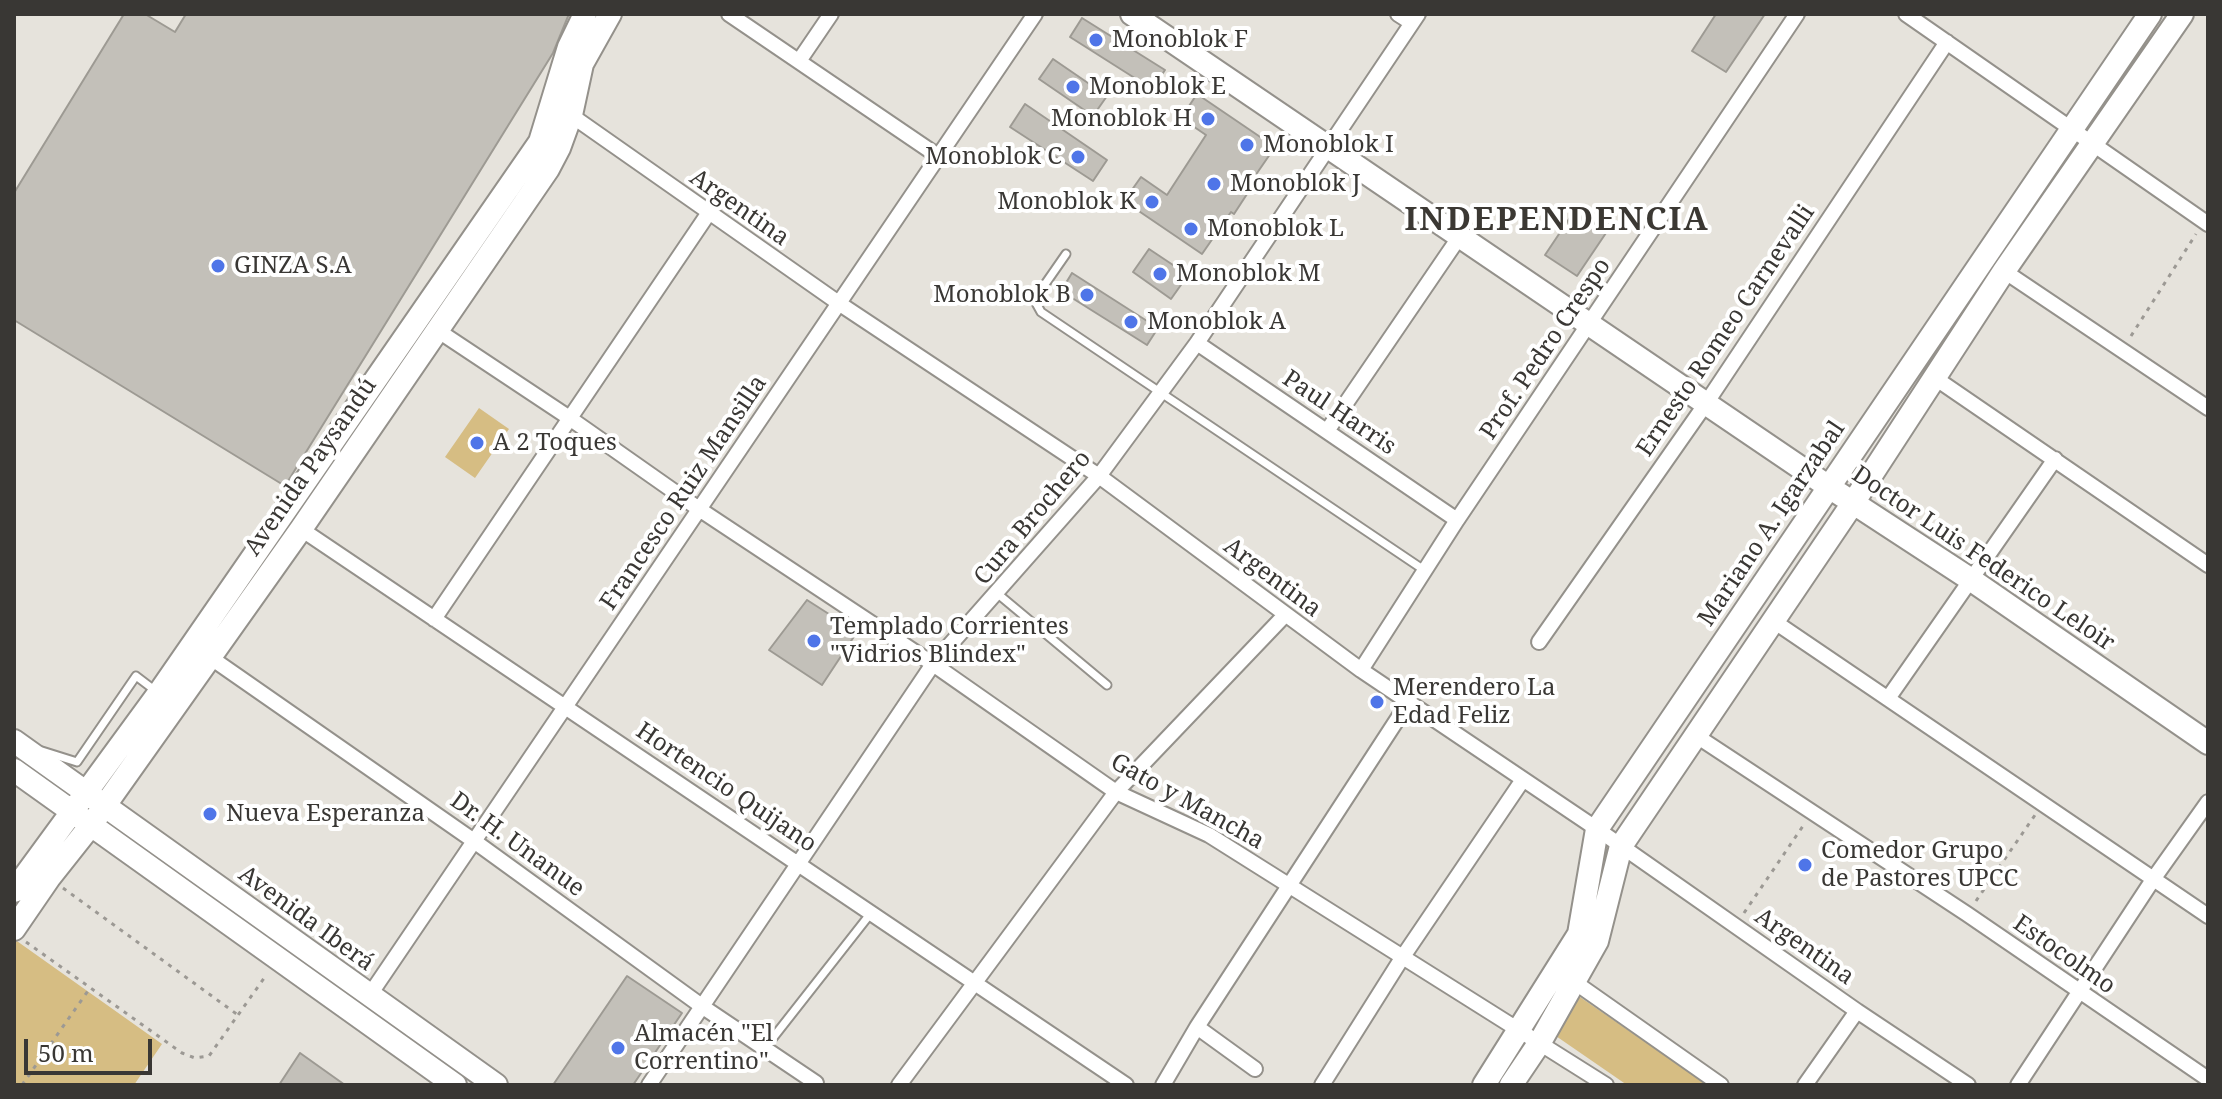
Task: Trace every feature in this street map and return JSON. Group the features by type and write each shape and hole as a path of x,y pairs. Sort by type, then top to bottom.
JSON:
{"main road":[{"name":"Avenida Paysandú","path":"20,936 49,878 159,693 201,651 301,529 548,169 559,148 569,47 585,14"},
{"name":"Avenida Paysandú","path":"14,891 89,810 201,651 562,108 610,14"},
{"name":"Doctor Luis Federico Leloir","path":"1132,14 2208,743"},
{"name":"Mariano A. Igarzabal","path":"1511,1085 1530,1036 1579,934 1597,829 2070,129 2165,17"},
{"name":"Mariano A. Igarzabal","path":"1484,1085 1530,1036 1573,981 1597,941 1621,846 1853,503 2004,271 2093,144 2165,17"},
{"path":"15,742 89,810"},
{"path":"14,770 89,810"},
{"name":"Avenida Iberá","path":"89,810 278,957 454,1078 487,1083"},
{"name":"Avenida Iberá","path":"89,810 369,996 454,1078"}],"street":[{"path":"729,14 938,156"},
{"path":"799,61 831,14"},
{"name":"Francesco Ruiz Mansilla","path":"369,996 1035,14"},
{"path":"1398,14 1415,19"},
{"name":"Prof. Pedro Crespo","path":"1361,670 1457,520 1797,14"},
{"path":"1906,14 2207,220"},
{"name":"Cura Brochero","path":"649,1085 933,664 1099,476 1197,343 1415,19"},
{"name":"Ernesto Romeo Carnevalli","path":"1539,642 1707,402 1947,42"},
{"name":"Argentina","path":"562,108 708,214 1099,476 1408,703 1597,829 1968,1085"},
{"path":"434,619 708,214"},
{"path":"1327,431 1460,236"},
{"path":"2004,271 2208,408"},
{"name":"Gato y Mancha","path":"437,330 933,664 1116,792 1209,835 1606,1085"},
{"name":"Paul Harris","path":"1197,343 1457,520"},
{"path":"1935,378 2208,565"},
{"path":"1889,697 2055,459"},
{"name":"Hortencio Quijano","path":"301,529 1126,1085"},
{"path":"899,1085 1116,792 1285,615"},
{"path":"1772,620 2208,916"},
{"name":"Dr. H. Unanue","path":"201,651 474,841 703,1007 816,1083"},
{"path":"1163,1085 1197,1027 1408,703"},
{"name":"Estocolmo","path":"1695,735 1967,914 2208,1079"},
{"path":"1322,1085 1402,958 1522,781"},
{"path":"2018,1085 2078,991 2208,802"},
{"path":"1573,981 1721,1085"},
{"path":"1805,1085 1857,1011"},
{"path":"1197,1027 1255,1069"}],"lane":[{"path":"1066,254 1041,290 1036,303 1041,312 1424,570"},
{"path":"998,594 1107,685"},
{"path":"15,742 77,762 136,676 159,693"},
{"path":"765,1048 871,913"}],"path":[{"path":"2121,351 2207,220"},
{"path":"1967,914 2043,803"},
{"path":"1735,926 1813,811"},
{"path":"49,878 238,1015"},
{"path":"20,936 182,1053 195,1058 209,1056 278,957"},
{"path":"22,1085 90,988"}],"shaded area":[{"name":"A 2 Toques","path":"479,408 509,429 475,478 445,457"},
{"path":"14,939 162,1044 134,1085 14,1085"},
{"path":"1577,995 1708,1085 1627,1085 1553,1034"}],"building":[{"name":"GINZA S.A","path":"124,14 145,14 175,32 186,14 569,14 553,53 285,486 14,320 14,193"},
{"path":"1716,14 1765,14 1726,72 1692,51"},
{"path":"1082,18 1165,70 1152,89 1070,37"},
{"name":"Monoblok E","path":"1053,59 1107,96 1093,116 1039,79"},
{"path":"1197,94 1275,147 1246,189 1249,191 1234,214 1231,212 1202,254 1124,201 1141,177 1167,195 1206,135 1181,118"},
{"path":"1025,104 1107,160 1093,181 1010,127"},
{"path":"1575,210 1608,230 1577,276 1545,255"},
{"name":"Monoblok M","path":"1149,249 1188,275 1171,299 1133,272"},
{"path":"1072,273 1158,328 1147,345 1061,291"},
{"name":"Templado Corrientes \"Vidrios Blindex\"","path":"807,600 857,632 822,685 769,650"},
{"name":"Almacén \"El Correntino\"","path":"627,976 682,1013 633,1085 553,1085"},
{"path":"300,1053 345,1085 279,1085"}],"place":[{"name":"Monoblok F","path":"1096,40"},
{"name":"Monoblok E","path":"1073,87"},
{"name":"Monoblok H","path":"1208,119"},
{"name":"Monoblok I","path":"1247,145"},
{"name":"Monoblok C","path":"1078,157"},
{"name":"Monoblok J","path":"1214,184"},
{"name":"Monoblok K","path":"1152,202"},
{"name":"Monoblok L","path":"1191,229"},
{"name":"GINZA S.A","path":"218,266"},
{"name":"Monoblok M","path":"1160,274"},
{"name":"Monoblok B","path":"1087,295"},
{"name":"Monoblok A","path":"1131,322"},
{"name":"A 2 Toques","path":"477,443"},
{"name":"Templado Corrientes \"Vidrios Blindex\"","path":"814,641"},
{"name":"Merendero La Edad Feliz","path":"1377,702"},
{"name":"Nueva Esperanza","path":"210,814"},
{"name":"Comedor Grupo de Pastores UPCC","path":"1805,865"},
{"name":"Almacén \"El Correntino\"","path":"618,1048"}],"district":[{"name":"INDEPENDENCIA","path":"1557,221"}]}
